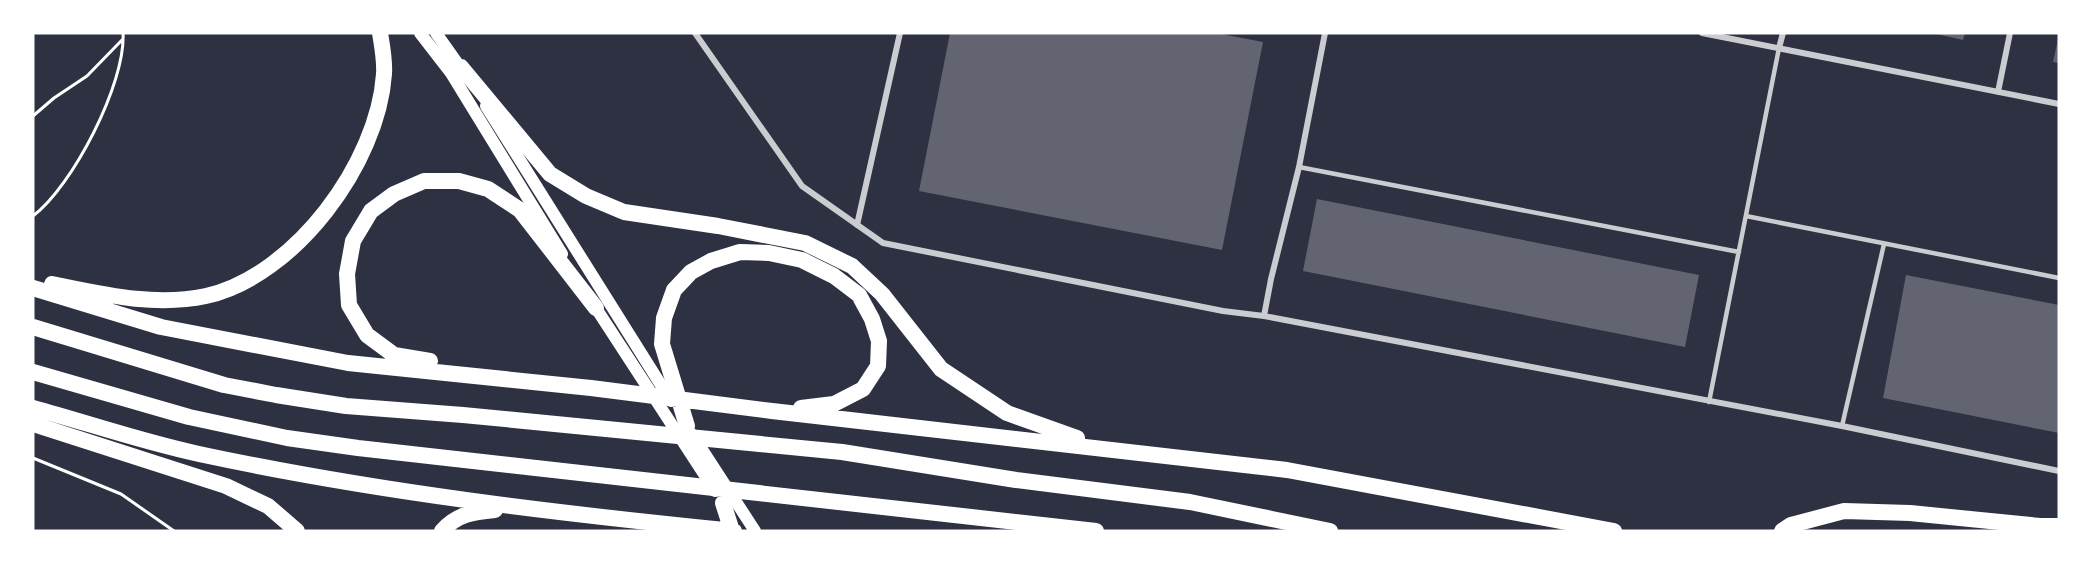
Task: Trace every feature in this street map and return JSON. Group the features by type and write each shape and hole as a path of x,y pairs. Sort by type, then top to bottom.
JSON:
{"highway":[{"path":"33,280 122,298 169,301 207,296 246,281 280,258 313,227 338,193 362,153 376,116 384,73 380,33"},
{"path":"461,67 550,174 586,196 624,212 718,226 805,243 852,266 882,294 941,369 1007,413 1103,448"},
{"path":"528,382 482,369 394,355 367,335 349,305 347,274 353,241 371,212 394,194 424,181 459,181 488,189 520,210 596,308"},
{"path":"687,426 662,344 663,318 674,290 691,272 711,261 740,252 770,253 802,260 834,276 859,295 872,319 879,341 878,366 862,389 834,404 772,411"},
{"path":"33,288 173,329 348,363 591,388 1287,470 1614,531"},
{"path":"33,327 224,385 276,395 346,406 842,452 1016,480 1190,502 1330,531"},
{"path":"33,372 189,417 287,438 370,450 1096,531"},
{"path":"33,408 197,453 318,477 518,508 733,531 723,503"},
{"path":"33,424 226,486 268,506 297,531"},
{"path":"442,531 451,521 465,515 518,508"},
{"path":"1782,531 1791,525 1844,511 1910,513 2059,526"}],"main road":[{"path":"420,33 451,73 596,308 741,531"},
{"path":"436,33 461,67 755,531"}],"street":[{"path":"695,33 802,186 883,243 1223,310 1842,426 2059,471"},
{"path":"857,225 900,33"},
{"path":"1264,316 1299,167 1324,33"},
{"path":"1702,33 2059,104"},
{"path":"1779,48 1783,33"},
{"path":"1998,92 2010,33"}],"lane":[{"path":"1709,402 1779,48"},
{"path":"1299,167 1739,252"},
{"path":"1746,216 2059,278"},
{"path":"1842,426 1884,244"}],"path":[{"path":"33,216 63,186 111,94 119,67 123,33"},
{"path":"33,116 54,98 87,76 123,39"},
{"path":"33,458 121,494 174,531"}],"building":[{"path":"950,33 1216,33 1263,42 1222,250 919,191"},
{"path":"1932,33 1965,33 1963,40"},
{"path":"2059,39 2059,63 2053,62"},
{"path":"1317,199 1699,275 1685,347 1303,271"},
{"path":"1906,275 2059,305 2059,433 1883,398"}]}
